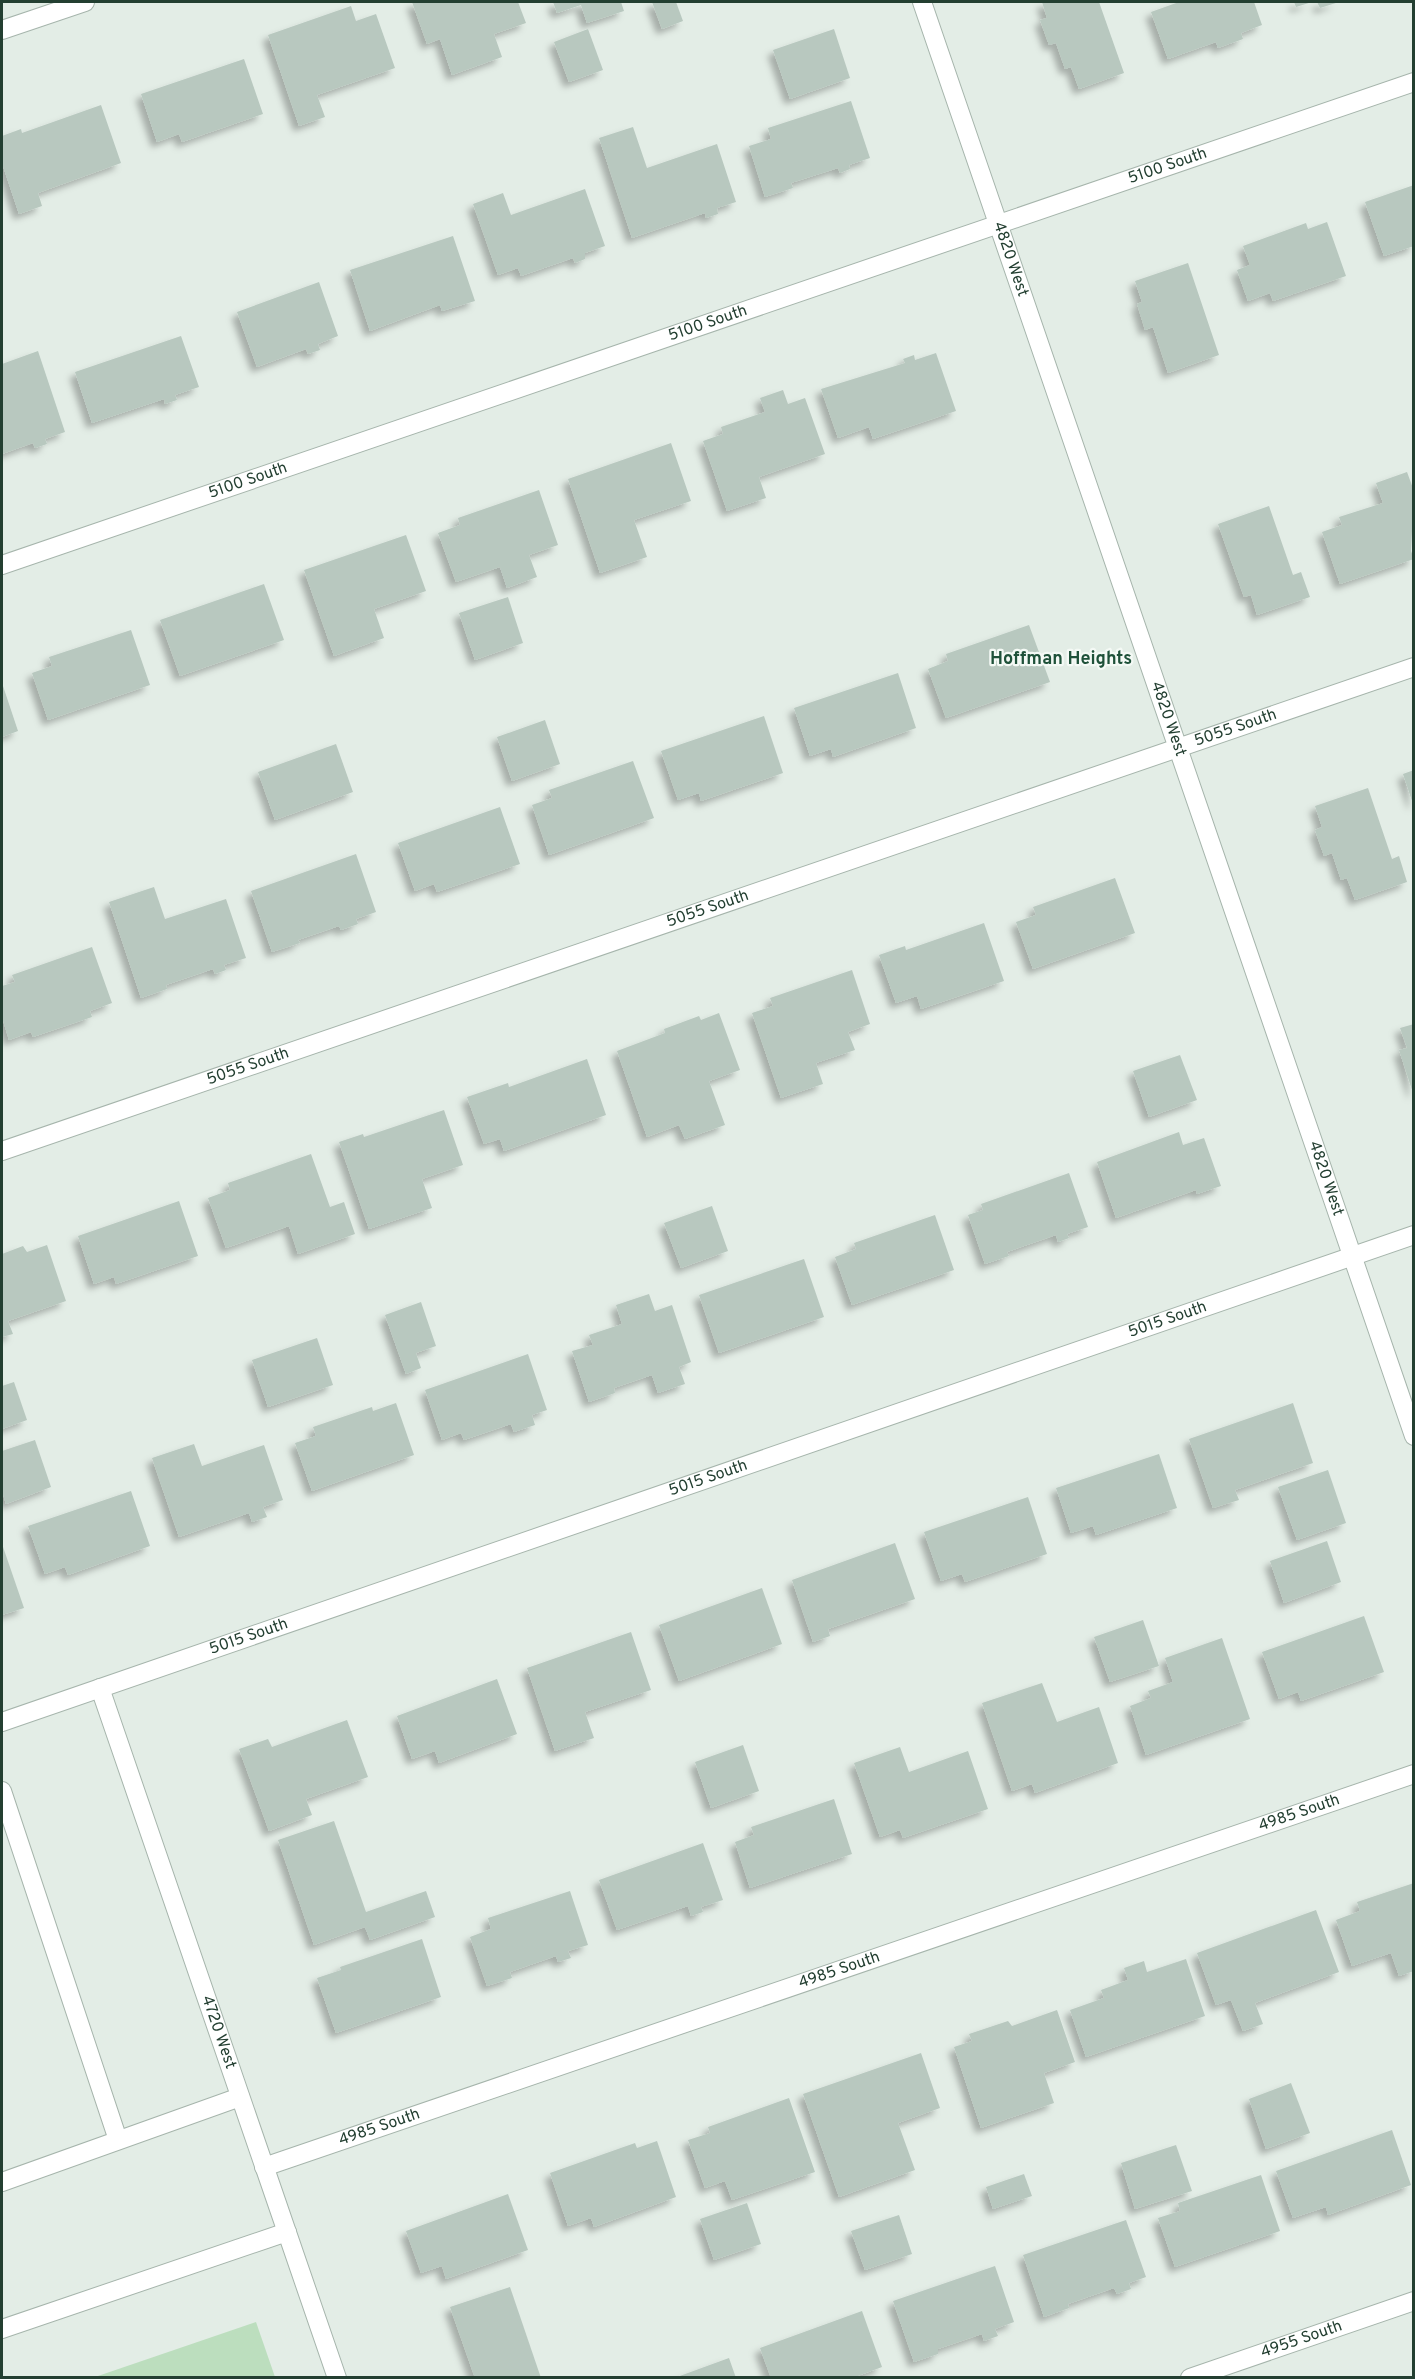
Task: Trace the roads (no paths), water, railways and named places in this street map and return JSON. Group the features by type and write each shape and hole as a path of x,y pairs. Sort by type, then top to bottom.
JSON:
{"street":[{"path":"2,30 85,2"},
{"name":"4820 West","path":"922,2 1413,1436"},
{"name":"5100 South","path":"2,565 1413,82"},
{"name":"5055 South","path":"2,1151 1413,667"},
{"name":"5015 South","path":"2,1722 1413,1235"},
{"name":"4720 West","path":"100,1688 337,2378"},
{"name":"4985 South","path":"264,2167 1413,1774"},
{"path":"2,1791 118,2140"},
{"path":"2,2182 240,2097"},
{"path":"2,2329 286,2232"},
{"name":"4955 South","path":"1190,2378 1413,2301"}],"district":[{"name":"Hoffman Heights","path":"1061,659"}]}
